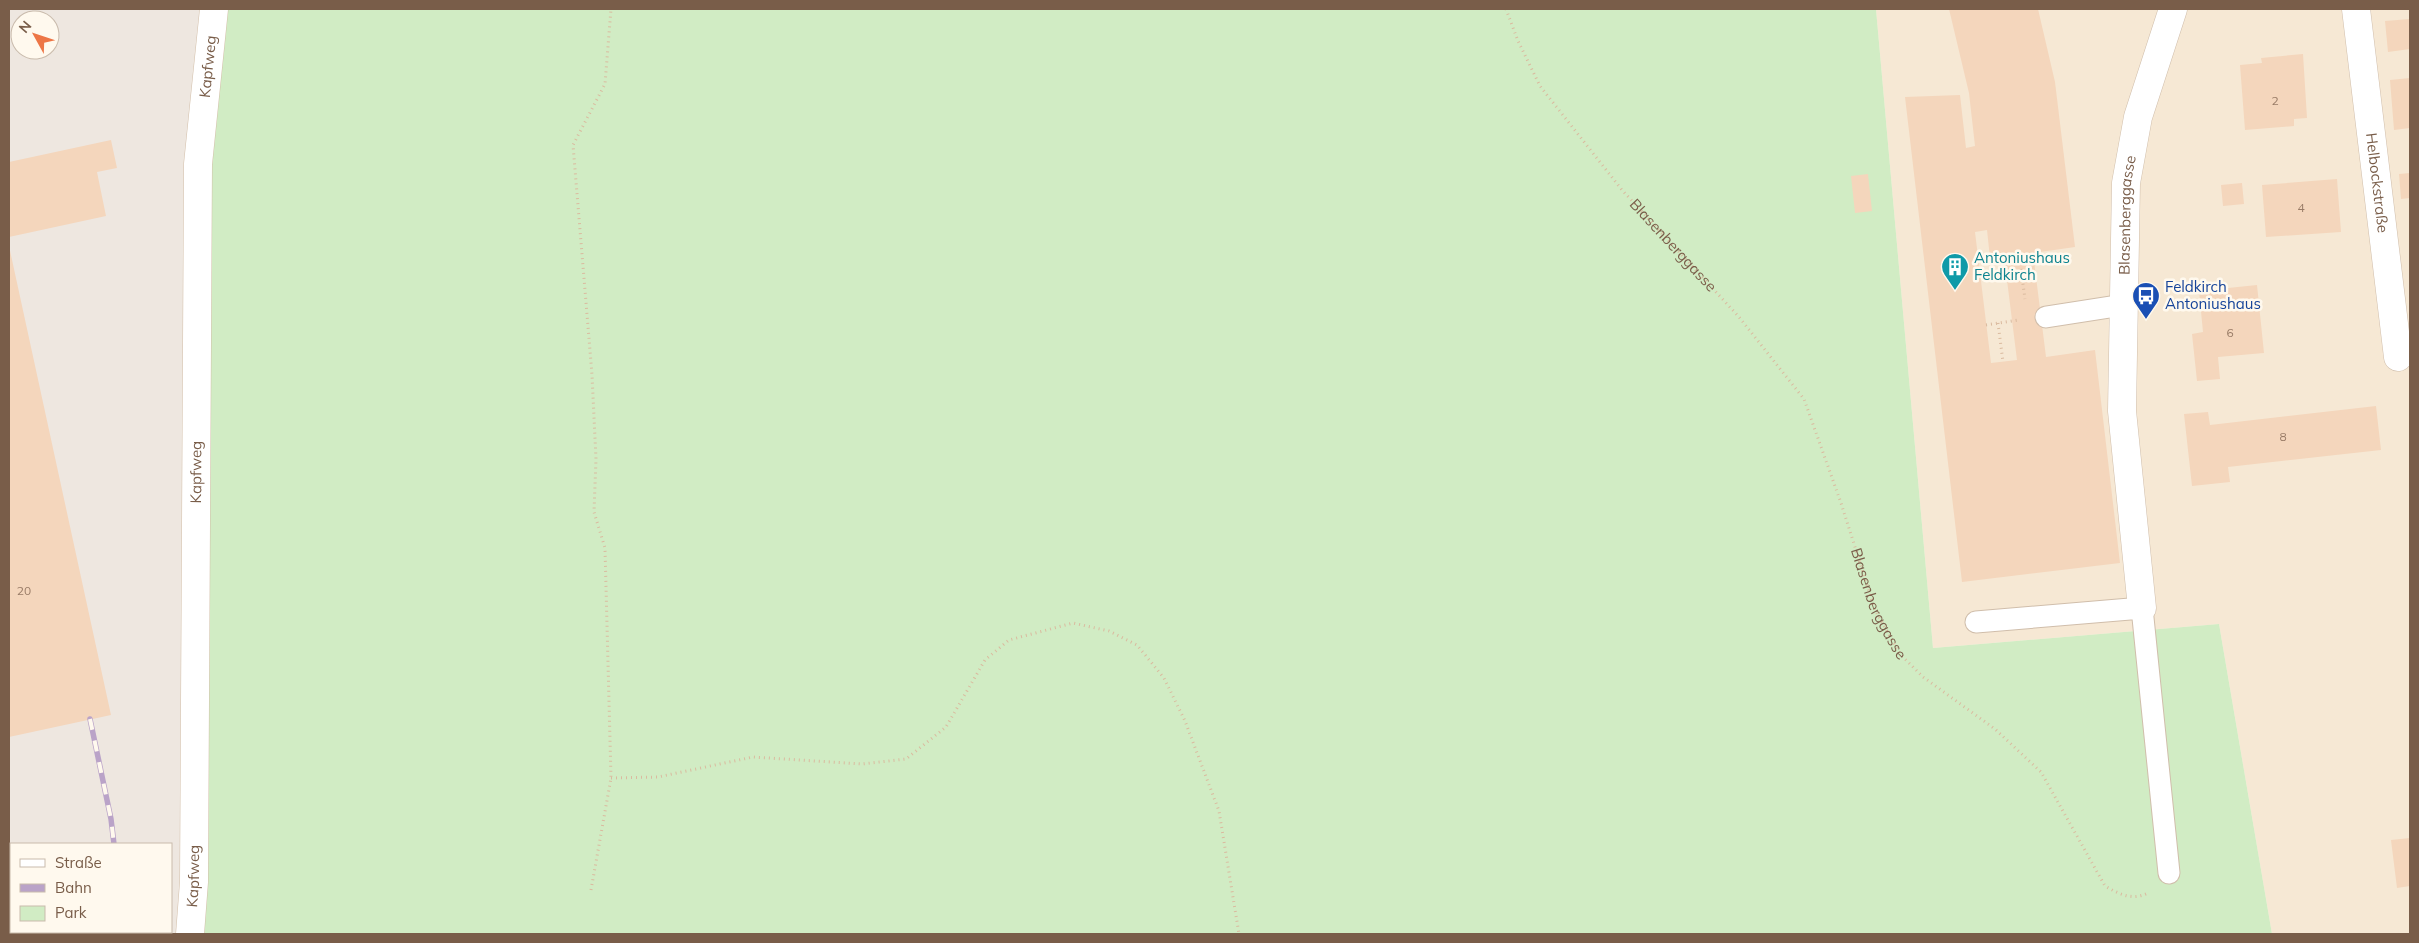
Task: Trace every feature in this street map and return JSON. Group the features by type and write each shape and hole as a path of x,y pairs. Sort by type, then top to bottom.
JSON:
{"street":[{"name":"Kapfweg","path":"190,934 194,872 198,164 214,9"},
{"name":"Blasenberggasse","path":"2142,608 2122,411 2126,183 2138,116 2173,9"},
{"name":"Helbockstraße","path":"2356,9 2398,357"}],"lane":[{"path":"2046,317 2123,305"},
{"name":"Blasenberggasse","path":"2142,608 2168,873"},
{"path":"1976,622 2142,608"}],"path":[{"path":"591,890 611,778 605,548 594,512 596,459 592,375 573,145 605,84 610,9"},
{"name":"Blasenberggasse","path":"1506,9 1540,86 1622,190 1738,317 1804,399 1841,503 1875,610 1900,654 1923,677 1995,729 2041,772 2105,886 2120,895 2139,898 2156,889 2168,873"},
{"path":"2019,254 2025,300"},
{"path":"1998,323 2003,362"},
{"path":"611,778 658,777 752,757 862,764 906,759 946,727 985,660 1009,640 1073,623 1109,631 1137,645 1164,678 1185,721 1219,811 1239,934"}],"shaded area":[{"path":"9,9 214,9 190,934 9,934"},
{"path":"1876,9 2410,9 2410,934 2272,934 2219,624 1933,648"}],"green space":[{"path":"214,9 1876,9 1933,648 2219,624 2272,934 190,934"}],"building":[{"name":"Antoniushaus Feldkirch","path":"1949,9 2038,9 2055,82 2075,247 2033,253 2046,357 2095,350 2120,563 1962,582 1905,97 1960,95 1966,148 1975,146 1969,93","holes":["1987,230 1990,258 2004,256 2017,360 1991,363 1975,232"]},
{"path":"2410,19 2410,49 2388,52 2385,21"},
{"path":"2303,54 2307,118 2294,119 2294,126 2245,130 2240,65 2262,63 2261,58"},
{"path":"2410,78 2410,128 2394,130 2390,80"},
{"path":"111,140 117,168 97,172 106,216 9,237 9,162"},
{"path":"2410,173 2410,198 2401,199 2399,174"},
{"path":"1868,174 1872,211 1855,213 1851,176"},
{"path":"2337,179 2341,232 2266,237 2262,185"},
{"path":"2242,183 2244,204 2223,206 2221,185"},
{"path":"9,246 111,715 9,737"},
{"path":"2257,285 2264,353 2218,357 2220,379 2197,381 2192,334 2203,332 2199,291"},
{"path":"2376,406 2381,450 2228,467 2230,482 2192,486 2184,414 2208,412 2210,425"},
{"path":"2410,838 2410,886 2397,888 2391,840"}],"railway":[{"path":"90,719 111,819 114,843"}],"place":[{"name":"Antoniushaus Feldkirch","path":"1955,291"},
{"name":"Feldkirch Antoniushaus","path":"2146,320"}]}
